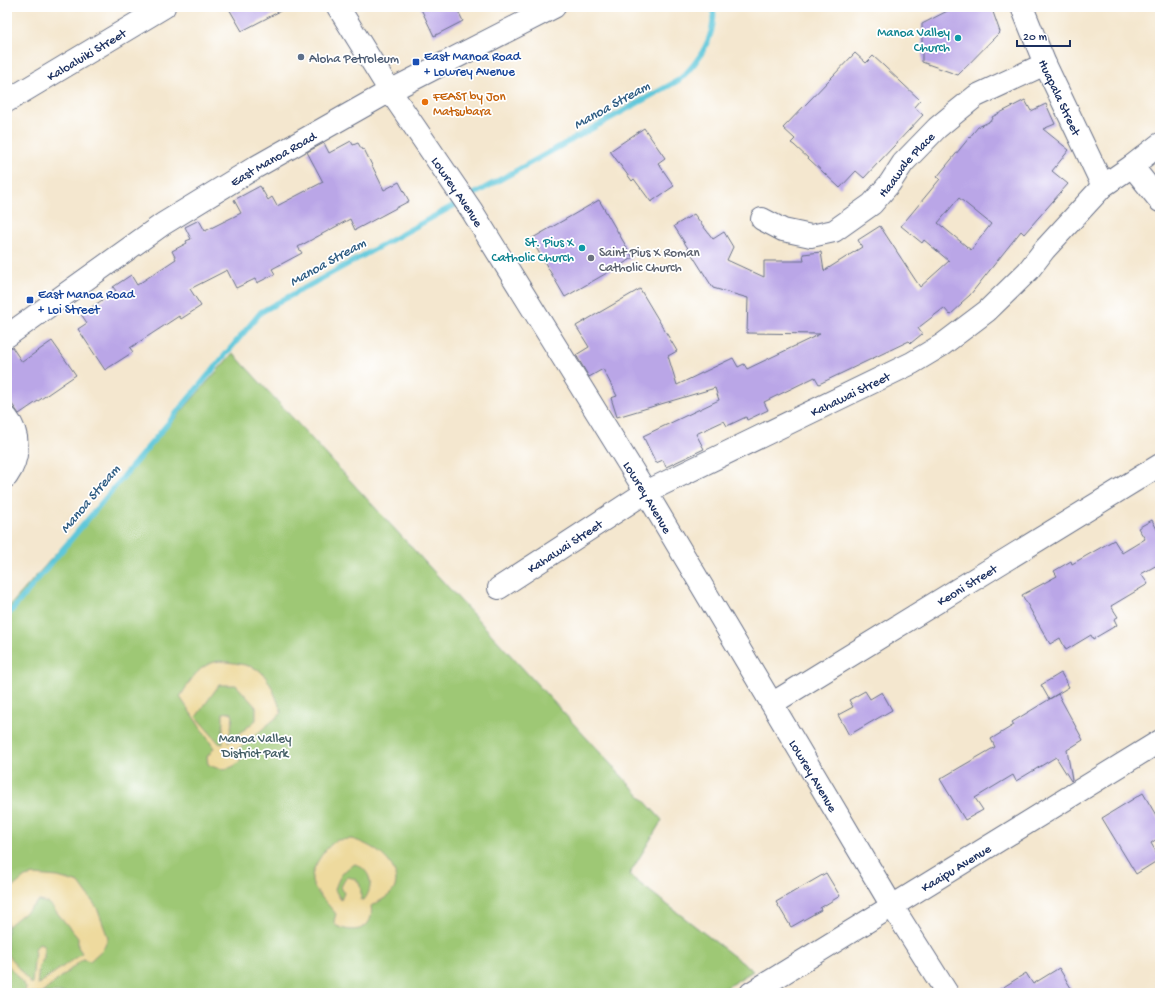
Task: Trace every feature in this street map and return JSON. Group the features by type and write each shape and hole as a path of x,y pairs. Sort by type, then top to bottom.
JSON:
{"street":[{"name":"Kaloaluiki Street","path":"7,101 164,7"},
{"name":"Lowrey Avenue","path":"338,7 390,91 472,211 646,492 773,703 892,906 948,993"},
{"name":"East Manoa Road","path":"7,336 163,224 321,128 554,7"},
{"name":"Huapala Street","path":"1022,7 1045,64 1103,186"},
{"name":"Haawale Place","path":"762,219 783,230 811,236 834,231 872,204 890,183 903,163 954,113 976,96 1045,64"},
{"name":"Kahawai Street","path":"499,588 646,492 905,367 942,345 965,329 1008,292 1103,186 1160,144"},
{"path":"1132,166 1160,201"},
{"path":"7,418 13,429 17,448 16,460 7,476"},
{"name":"Keoni Street","path":"773,703 1160,465"},
{"name":"Kaaipu Avenue","path":"751,993 1160,741"}],"green space":[{"name":"Manoa Valley District Park","path":"233,353 662,820 629,875 753,971 717,993 7,993 7,609"}],"sand":[{"path":"220,661 241,664 260,671 270,685 282,713 237,750 242,755 237,764 233,767 223,769 212,767 208,764 207,757 214,748 180,697 196,674 201,669 212,663","holes":["219,685 236,685 256,707 256,720 228,743 233,717 231,712 223,713 223,744 219,743 196,717"]},
{"path":"351,839 375,849 382,855 394,870 396,878 395,887 391,893 371,906 370,920 366,925 355,930 349,930 335,925 334,921 336,914 317,892 312,879 315,866 329,847 338,840","holes":["355,864 365,870 370,879 367,895 364,900 361,900 360,884 355,879 346,877 341,887 344,893 341,900 335,890 339,878 347,869"]},
{"path":"34,875 58,877 79,883 97,908 108,938 103,949 90,961 83,959 42,993 25,993 26,987 7,964 7,954 32,985 35,949 39,943 44,945 44,958 39,966 37,985 82,953 78,947 78,938 49,903 39,901 7,927 7,892 25,877"}],"building":[{"path":"228,7 288,7 242,31"},
{"path":"420,7 456,7 463,21 434,36"},
{"name":"Manoa Valley Church","path":"955,7 987,7 993,12 1000,32 958,75 922,62 922,24"},
{"path":"855,53 866,63 873,56 884,66 920,100 914,107 923,115 864,178 856,171 840,188 791,143 795,139 783,128"},
{"path":"1025,100 1031,111 1046,104 1055,124 1043,129 1069,150 1052,171 1068,184 1024,234 1021,231 970,295 961,303 962,304 950,315 944,308 918,328 922,334 911,343 909,341 819,384 815,377 764,402 768,410 747,420 746,417 727,426 724,421 696,434 704,449 666,467 663,460 656,463 643,436 719,400 715,388 617,417 611,398 617,396 603,369 589,377 576,355 589,347 576,326 640,289 677,351 668,356 677,385 733,358 738,367 744,364 747,369 820,334 747,333 748,298 713,288 674,226 694,214 713,239 724,232 733,247 727,260 764,277 764,261 804,261 803,254 821,252 824,271 862,247 858,240 880,226 920,287 949,261 924,240 922,243 901,226 940,179 937,177 978,127 989,122 993,119 992,117","holes":["959,198 991,224 971,250 938,223"]},
{"path":"644,128 665,158 658,163 674,186 651,202 634,179 632,181 610,151"},
{"path":"351,141 353,145 358,143 362,150 364,149 384,190 399,182 409,201 355,230 350,219 298,247 302,253 272,269 275,274 257,283 255,279 236,288 227,270 190,289 201,306 181,319 179,316 130,348 133,352 105,370 78,329 87,323 81,314 116,291 113,287 131,275 137,285 176,259 172,251 187,243 186,241 191,239 185,227 199,220 205,231 241,213 234,200 260,186 268,200 272,197 277,206 323,182 307,152 324,143 329,153"},
{"name":"St. Pius X Catholic Church","path":"599,200 633,258 565,297 531,239"},
{"path":"52,341 76,375 19,414 7,397 7,348 12,347 22,362"},
{"path":"1152,520 1158,531 1160,530 1160,566 1159,564 1141,574 1148,584 1111,606 1118,617 1114,619 1117,625 1093,639 1091,635 1066,650 1060,638 1050,644 1022,595 1057,576 1054,571 1071,561 1072,564 1114,540 1122,553 1145,539 1138,528"},
{"path":"1061,673 1069,687 1049,699 1041,685"},
{"path":"865,691 870,699 882,692 892,710 849,735 838,715 853,707 849,700"},
{"path":"1058,694 1083,740 1067,750 1072,780 1071,781 1056,757 1016,781 1013,775 975,798 983,810 965,820 940,779 995,747 991,739 1014,725 1012,722"},
{"path":"1143,793 1160,822 1160,837 1151,843 1160,859 1136,874 1102,818"},
{"path":"826,873 840,896 820,908 821,910 791,927 776,902"},
{"path":"1059,968 1071,988 1062,993 994,993 1026,973 1033,984"}],"waterway":[{"name":"Manoa Stream","path":"467,198 679,80 693,65 705,47 712,28 714,17 713,7"},
{"name":"Manoa Stream","path":"7,616 261,312 460,202"}],"place":[{"name":"Manoa Valley Church","path":"958,38"},
{"name":"Aloha Petroleum","path":"301,57"},
{"name":"East Manoa Road + Lowrey Avenue","path":"416,62"},
{"name":"FEAST by Jon Matsubara","path":"425,102"},
{"name":"St. Pius X Catholic Church","path":"582,248"},
{"name":"Saint Pius X Roman Catholic Church","path":"591,258"},
{"name":"East Manoa Road + Loi Street","path":"30,300"}]}
